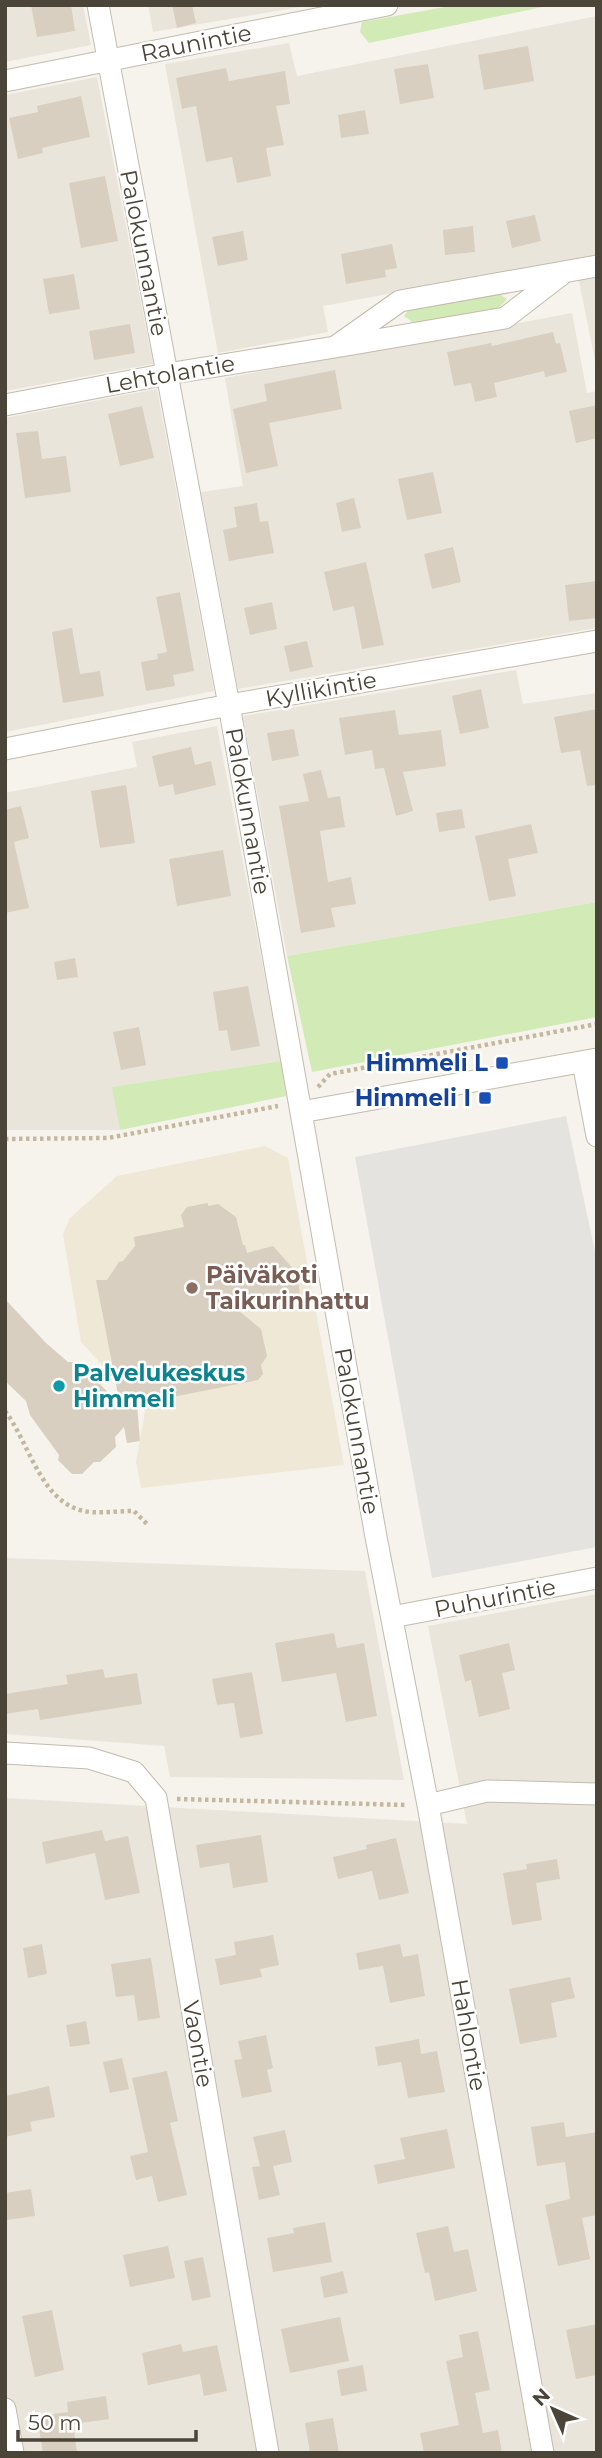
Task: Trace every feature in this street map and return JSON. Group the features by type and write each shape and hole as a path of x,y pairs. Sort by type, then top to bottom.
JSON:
{"street":[{"name":"Palokunnantie","path":"98,5 229,705 392,1617"},
{"name":"Raunintie","path":"5,81 387,5"},
{"name":"Lehtolantie","path":"335,347 400,301 597,266"},
{"name":"Lehtolantie","path":"5,405 167,374 505,318 566,271"},
{"name":"Kyllikintie","path":"5,749 229,705 597,641"},
{"path":"301,1112 590,1060 597,1136"},
{"name":"Puhurintie","path":"392,1617 597,1578"},
{"name":"Hahlontie","path":"392,1617 543,2453"},
{"path":"5,1753 89,1758 134,1772 156,1798"},
{"path":"428,1805 487,1791 597,1794"},
{"name":"Vaontie","path":"156,1798 268,2453"},
{"path":"5,2409 13,2453"}],"path":[{"path":"5,1412 48,1487 65,1504 88,1511 134,1511 148,1525"},
{"path":"156,1798 428,1805"}],"shaded area":[{"path":"5,5 83,5 91,45 5,62"},
{"path":"148,5 311,5 153,32"},
{"path":"597,16 597,255 323,306 328,332 218,353 165,64 289,43 297,76"},
{"path":"97,77 153,364 5,391 5,95"},
{"path":"597,273 597,371 578,276"},
{"path":"572,313 587,393 597,391 597,628 238,689 201,492 243,486 225,378"},
{"path":"157,389 214,691 5,732 5,418"},
{"path":"516,670 523,704 597,693 597,902 287,956 243,716"},
{"path":"217,726 281,1061 113,1087 120,1130 5,1130 5,793 137,767 132,742"},
{"path":"566,1116 597,1261 597,1547 432,1578 355,1157"},
{"name":"Päiväkoti Taikurinhattu","path":"265,1146 288,1158 344,1465 141,1488 136,1462 145,1411 81,1342 63,1234 70,1218 117,1176"},
{"path":"5,1558 365,1571 404,1780 170,1777 164,1746 5,1734"},
{"path":"597,1594 597,2453 5,2453 5,1798 467,1824 428,1626"}],"green space":[{"path":"456,5 552,5 369,43 360,32 362,22"},
{"path":"492,290 507,299 495,312 415,324 404,316 411,306"},
{"path":"597,902 597,1017 312,1072 287,956"},
{"path":"281,1061 286,1096 120,1130 112,1087"}],"building":[{"path":"31,5 71,5 75,31 37,37"},
{"path":"172,5 192,5 196,23 177,28"},
{"path":"528,46 534,81 484,90 478,55"},
{"path":"428,64 434,98 400,104 394,69"},
{"path":"226,68 229,81 285,71 290,104 276,106 284,145 266,148 271,176 237,183 232,157 206,162 196,106 182,109 176,78"},
{"path":"81,96 90,137 42,148 43,153 18,159 9,118 38,112 37,106"},
{"path":"365,110 369,134 341,138 338,115"},
{"path":"105,176 118,241 81,248 69,183"},
{"path":"535,215 541,241 512,248 506,221"},
{"path":"473,226 475,252 445,255 443,230"},
{"path":"243,231 248,260 218,266 212,237"},
{"path":"392,244 397,268 385,270 386,277 346,284 341,254"},
{"path":"74,274 80,309 49,314 43,279"},
{"path":"130,324 135,353 94,360 89,331"},
{"path":"553,332 556,344 560,343 567,372 545,377 544,371 494,383 497,397 475,402 471,383 454,386 447,352 491,343 492,346"},
{"path":"335,370 342,409 269,423 278,466 246,473 233,409 267,401 264,384"},
{"path":"597,405 597,438 576,443 569,411"},
{"path":"142,406 154,458 120,466 108,414"},
{"path":"38,431 42,459 66,456 71,492 25,498 16,433"},
{"path":"433,472 442,513 407,520 398,479"},
{"path":"354,498 361,528 342,532 336,503"},
{"path":"257,503 260,522 268,521 274,553 229,561 223,530 237,527 234,507"},
{"path":"453,547 461,582 432,589 424,554"},
{"path":"366,562 384,645 362,649 354,606 333,611 324,572"},
{"path":"597,581 597,618 569,621 565,585"},
{"path":"180,592 194,671 173,675 175,686 146,691 141,662 158,659 157,654 167,652 156,597"},
{"path":"272,602 277,629 250,635 244,608"},
{"path":"72,628 80,674 100,671 104,696 63,703 52,632"},
{"path":"307,641 313,667 290,672 284,646"},
{"path":"481,689 489,728 460,734 452,696"},
{"path":"597,709 597,785 587,786 580,750 561,753 554,717"},
{"path":"395,710 399,735 441,730 446,766 403,772 413,811 396,816 384,768 375,769 372,750 345,755 339,718"},
{"path":"294,729 299,756 272,761 267,733"},
{"path":"191,747 195,765 211,761 216,785 175,795 173,784 159,787 152,756"},
{"path":"321,770 328,798 340,796 345,827 320,831 328,882 351,877 356,904 331,908 335,927 301,933 279,806 309,801 303,774"},
{"path":"126,785 135,843 100,848 91,791"},
{"path":"21,806 29,838 14,842 29,908 5,913 5,810"},
{"path":"462,809 465,828 439,832 436,813"},
{"path":"531,824 538,853 508,859 516,896 489,901 475,836"},
{"path":"223,850 231,896 177,906 169,859"},
{"path":"75,958 78,977 57,980 54,962"},
{"path":"248,986 260,1046 231,1051 227,1030 219,1031 213,992"},
{"path":"139,1027 146,1065 121,1070 113,1032"},
{"path":"208,1203 208,1206 218,1204 236,1217 247,1253 273,1246 297,1273 300,1295 280,1295 233,1306 261,1329 267,1356 261,1365 263,1374 258,1380 137,1404 140,1441 127,1443 124,1427 115,1437 116,1447 100,1462 94,1462 82,1474 72,1474 58,1460 59,1455 30,1415 26,1401 5,1381 5,1299 46,1343 68,1362 79,1362 120,1405 96,1280 107,1280 119,1262 123,1261 135,1246 134,1237 184,1227 181,1215 187,1207"},
{"path":"334,1633 337,1648 364,1643 377,1716 346,1722 336,1673 282,1682 275,1643"},
{"path":"509,1643 515,1670 502,1673 510,1709 479,1717 471,1680 465,1682 459,1655"},
{"path":"103,1669 105,1678 137,1673 142,1704 40,1720 38,1709 5,1714 5,1694 68,1684 66,1675"},
{"path":"252,1672 263,1734 240,1738 234,1703 217,1705 212,1679"},
{"path":"102,1830 105,1841 128,1836 140,1893 105,1900 95,1853 46,1864 42,1842"},
{"path":"261,1835 268,1882 233,1888 229,1863 200,1868 196,1845"},
{"path":"396,1838 409,1893 379,1900 372,1871 338,1879 333,1857 367,1849 366,1845"},
{"path":"557,1859 560,1879 536,1883 542,1920 512,1925 503,1873 527,1869 526,1864"},
{"path":"273,1935 279,1965 260,1969 262,1977 220,1985 215,1959 236,1955 234,1942"},
{"path":"42,1944 47,1974 28,1978 23,1948"},
{"path":"400,1944 403,1957 418,1954 425,1996 390,2003 383,1966 359,1970 356,1953"},
{"path":"151,1958 160,2018 138,2021 134,1995 116,1997 111,1964"},
{"path":"570,1977 575,1998 551,2003 557,2037 520,2044 509,1989"},
{"path":"86,2021 90,2044 70,2047 66,2025"},
{"path":"266,2035 273,2068 267,2070 272,2092 242,2098 234,2060 242,2059 238,2041"},
{"path":"419,2039 421,2054 437,2051 445,2092 408,2098 401,2062 378,2066 375,2047"},
{"path":"122,2058 129,2089 110,2093 103,2062"},
{"path":"167,2071 178,2121 170,2123 187,2195 158,2202 152,2176 136,2180 130,2156 148,2152 132,2078"},
{"path":"49,2086 55,2117 30,2122 32,2131 5,2137 5,2096"},
{"path":"564,2122 566,2137 597,2132 597,2215 582,2218 590,2259 558,2266 545,2205 570,2199 565,2162 537,2166 531,2127"},
{"path":"447,2129 455,2168 378,2184 374,2165 405,2159 400,2138"},
{"path":"285,2130 292,2162 273,2166 280,2195 259,2200 252,2167 260,2166 253,2137"},
{"path":"31,2189 35,2216 7,2220 5,2193"},
{"path":"325,2222 332,2262 273,2272 267,2238 294,2233 293,2228"},
{"path":"448,2226 454,2252 468,2249 477,2291 435,2301 416,2233"},
{"path":"168,2246 175,2278 130,2287 123,2255"},
{"path":"203,2257 211,2297 192,2301 184,2261"},
{"path":"343,2271 348,2293 324,2298 320,2277"},
{"path":"52,2310 64,2370 35,2377 22,2316"},
{"path":"340,2317 349,2361 290,2373 281,2329"},
{"path":"597,2324 597,2375 576,2379 566,2330"},
{"path":"478,2331 490,2390 475,2393 483,2433 498,2430 502,2453 424,2453 420,2433 459,2425 446,2361 463,2357 459,2335"},
{"path":"181,2344 183,2352 217,2345 227,2391 204,2396 200,2374 148,2385 142,2353"},
{"path":"363,2365 367,2391 341,2396 337,2370"},
{"path":"106,2396 109,2419 73,2424 77,2453 43,2453 37,2416 68,2412 67,2402"},
{"path":"333,2418 339,2453 310,2453 305,2423"}],"place":[{"name":"Himmeli L","path":"502,1063"},
{"name":"Himmeli I","path":"485,1098"},
{"name":"Päiväkoti Taikurinhattu","path":"192,1288"},
{"name":"Palvelukeskus Himmeli","path":"59,1386"}]}
